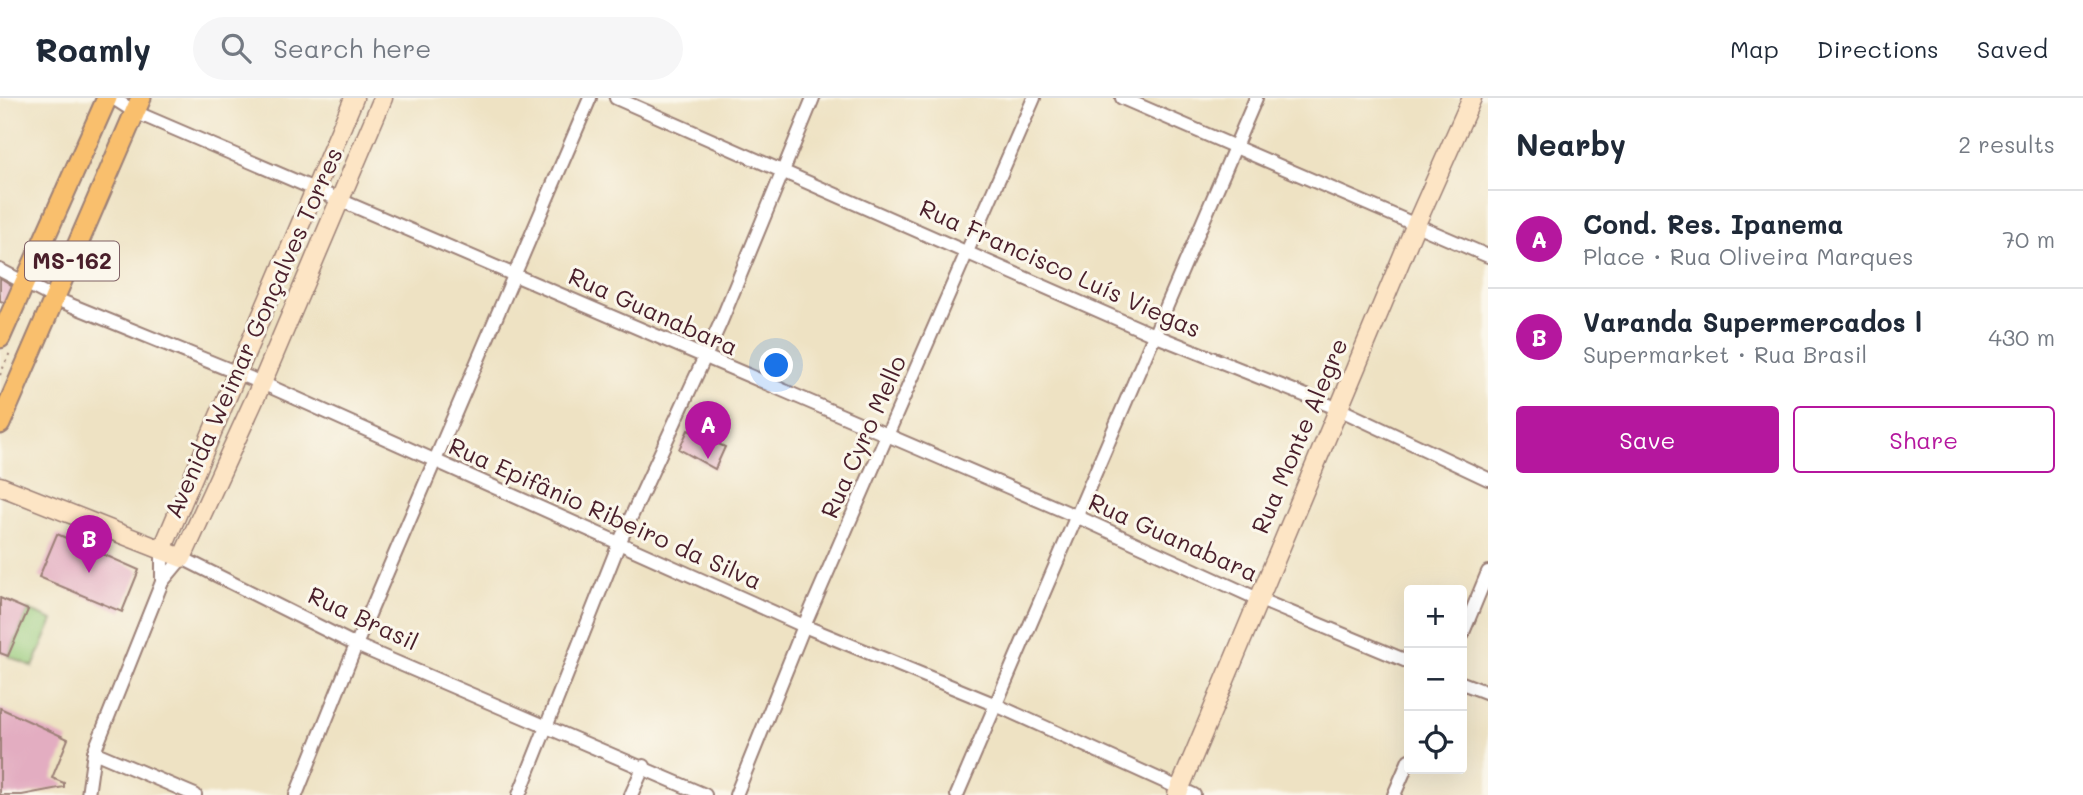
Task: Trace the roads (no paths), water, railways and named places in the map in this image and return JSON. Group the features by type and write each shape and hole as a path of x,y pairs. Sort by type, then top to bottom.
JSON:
{"main road":[{"name":"MS-162","path":"0,338 107,98"},
{"name":"Avenida Weimar Gonçalves Torres","path":"162,550 354,98"},
{"name":"Avenida Weimar Gonçalves Torres","path":"182,558 261,383 383,98"},
{"name":"Rua Monte Alegre","path":"1183,793 1258,599 1472,98"},
{"name":"MS-162","path":"0,424 138,105"},
{"name":"Rua Brasil","path":"0,486 182,558"}],"street":[{"name":"Rua Guanabara","path":"113,98 138,105 314,188 1078,517 1258,599 1404,660"},
{"path":"296,795 434,460 590,98"},
{"name":"Rua Francisco Luís Viegas","path":"616,98 1154,335 1339,409 1488,479"},
{"path":"519,795 620,541 705,358 813,98"},
{"name":"Rua Cyro Mello","path":"736,795 804,626 1034,98"},
{"path":"1122,98 1488,256"},
{"path":"957,795 1256,98"},
{"name":"Rua Epifânio Ribeiro da Silva","path":"0,270 56,299 261,383 620,541 804,626 996,705 1183,793"},
{"name":"Avenida Weimar Gonçalves Torres","path":"162,550 162,582"},
{"name":"Avenida Weimar Gonçalves Torres","path":"88,795 94,752 162,582 182,558"},
{"name":"Rua Brasil","path":"182,558 356,645 549,725 705,795"},
{"path":"1467,623 1488,572"},
{"path":"1467,685 1488,693"},
{"path":"94,752 195,795"},
{"path":"631,795 644,766"},
{"path":"1394,795 1404,772"}],"place":[{"name":"Cond. Res. Ipanema","path":"708,459"},
{"name":"Varanda Supermercados l","path":"89,573"}]}
